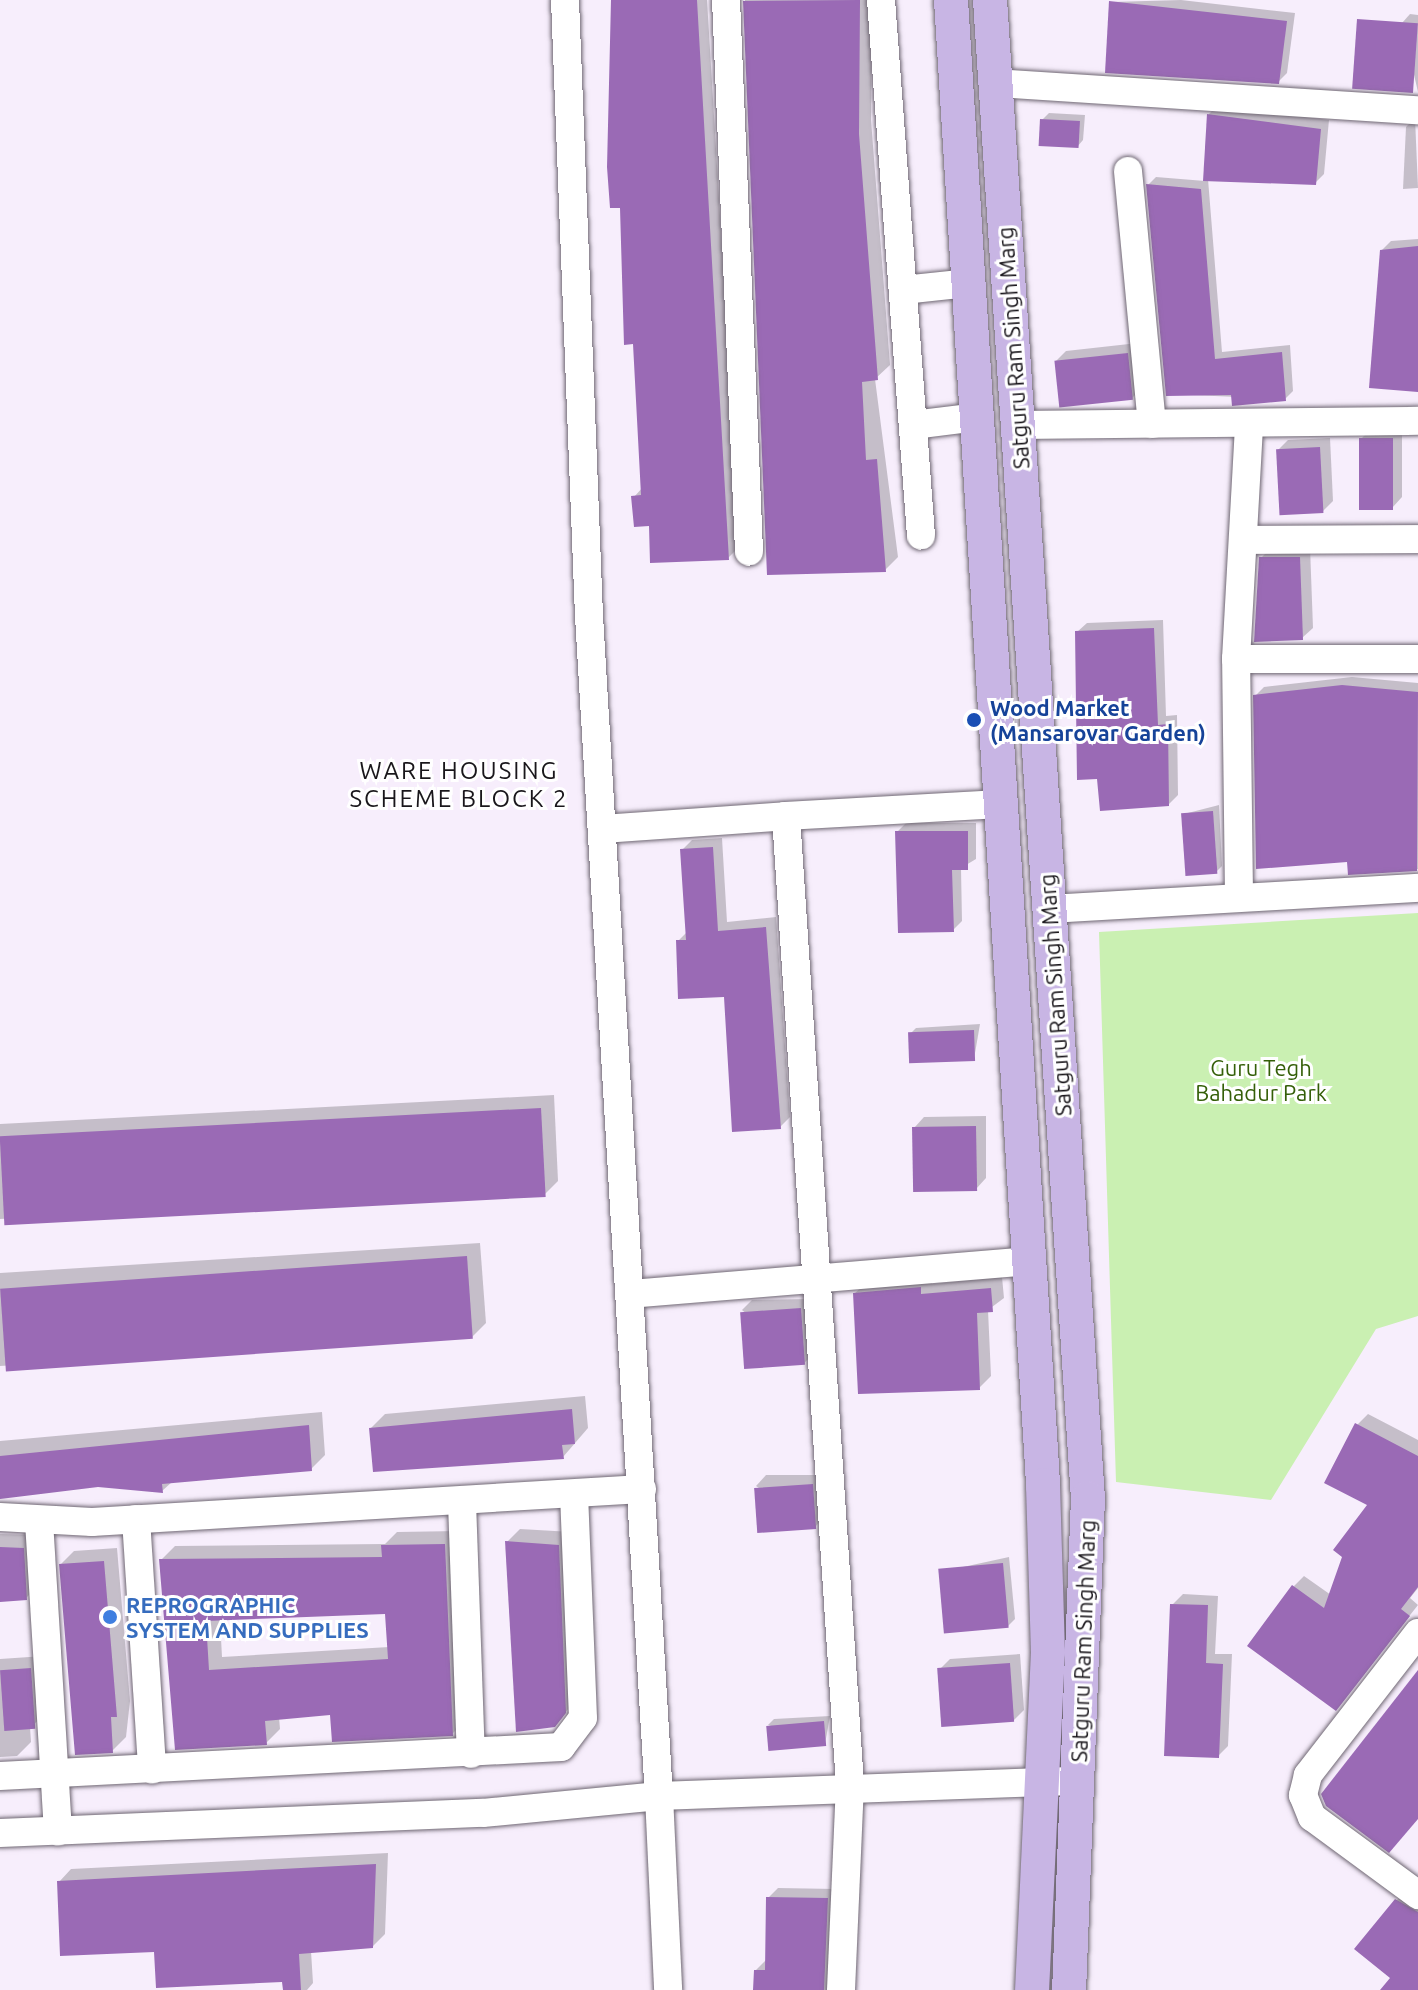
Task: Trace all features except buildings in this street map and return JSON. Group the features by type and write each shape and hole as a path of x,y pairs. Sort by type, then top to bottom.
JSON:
{"main road":[{"name":"Satguru Ram Singh Marg","path":"951,0 1029,1261 1048,1652 1032,1990"},
{"name":"Satguru Ram Singh Marg","path":"990,0 1088,1498 1069,1990"}],"street":[{"path":"565,0 602,829 642,1489 668,1990"},
{"path":"726,0 749,552"},
{"path":"881,0 921,536"},
{"path":"996,83 1418,110"},
{"path":"1128,171 1152,424"},
{"path":"903,290 968,283"},
{"path":"913,425 977,417"},
{"path":"1018,425 1418,421"},
{"path":"1239,896 1236,659 1249,423"},
{"path":"1244,540 1418,539"},
{"path":"1236,659 1418,659"},
{"path":"602,829 1000,804"},
{"path":"786,816 850,1785 841,1990"},
{"path":"1050,909 1418,888"},
{"path":"630,1294 817,1282 1029,1261"},
{"path":"0,1517 39,1521 136,1519 642,1489"},
{"path":"0,1776 538,1752 578,1732 574,1494"},
{"path":"462,1502 471,1754"},
{"path":"136,1519 152,1769"},
{"path":"39,1521 50,1774 58,1831"},
{"path":"1418,1633 1409,1663 1308,1775 1303,1795 1312,1817 1418,1895"},
{"path":"0,1833 483,1813 659,1796 850,1785 1042,1777 1077,1781"}],"green space":[{"name":"Guru Tegh Bahadur Park","path":"1418,913 1418,1316 1376,1329 1271,1500 1116,1482 1099,932"}],"place":[{"name":"Wood Market (Mansarovar Garden)","path":"974,720"},
{"name":"REPROGRAPHIC SYSTEM AND SUPPLIES","path":"110,1617"}],"district":[{"name":"WARE HOUSING SCHEME BLOCK 2","path":"459,785"}]}
